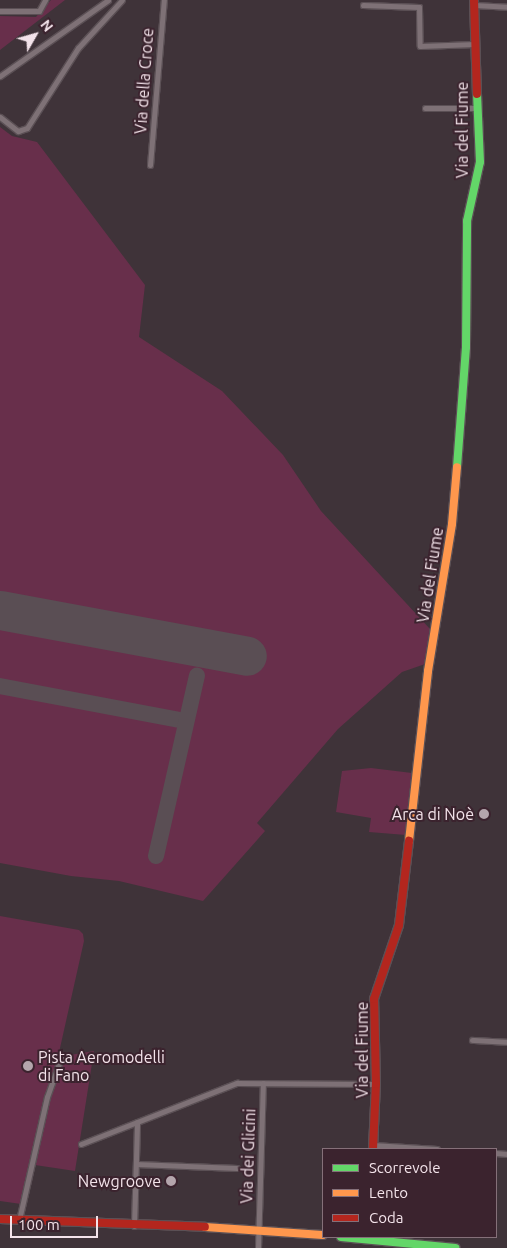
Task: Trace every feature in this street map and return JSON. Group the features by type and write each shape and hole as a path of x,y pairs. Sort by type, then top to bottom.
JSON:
{"street":[{"path":"0,11 39,11 45,0"},
{"path":"0,76 108,0"},
{"path":"0,117 18,131 27,128 78,48 122,0"},
{"name":"Via della Croce","path":"150,164 164,0"},
{"path":"362,5 393,2 393,8 419,8 420,46 475,44"},
{"path":"474,2 507,7"},
{"name":"Via del Fiume","path":"373,1147 376,1084 374,999 399,925 424,700 452,524 466,347 466,232 480,162 474,2"},
{"path":"425,108 477,108"},
{"path":"472,1040 507,1042"},
{"path":"19,1220 47,1097 61,1058"},
{"path":"81,1144 237,1083 376,1084"},
{"name":"Via dei Glicini","path":"258,1248 263,1083"},
{"path":"134,1227 137,1122"},
{"path":"373,1147 405,1148"},
{"path":"136,1164 237,1168"},
{"path":"0,1220 134,1227 258,1229 322,1235"},
{"path":"366,1238 425,1247 456,1248"}],"shaded area":[{"path":"51,0 65,0 0,50 0,16 36,17"},
{"path":"0,127 12,136 37,142 145,285 139,337 222,391 283,455 321,511 430,629 428,663 402,672 338,729 257,823 265,831 203,901 119,881 71,876 0,863"},
{"path":"371,768 412,773 406,835 369,832 371,818 336,812 342,771"},
{"name":"Pista Aeromodelli di Fano","path":"0,916 79,930 83,934 84,941 58,1057 94,1051 75,1171 35,1165 57,1064 21,1204 0,1201"}],"taxiway":[{"path":"156,856 197,676"},
{"path":"0,686 186,721"}],"runway":[{"path":"0,610 247,656"}],"traffic: fast":[{"path":"457,467 466,347 467,221 480,162 477,94"},
{"path":"351,1238 455,1248"}],"traffic: slow":[{"path":"409,841 428,671 452,524 457,467"},
{"path":"205,1227 322,1235"}],"traffic: jam":[{"path":"474,0 477,94"},
{"path":"373,1148 376,1084 374,999 399,925 409,841"},
{"path":"0,1219 205,1227"}],"place":[{"name":"Arca di Noè","path":"484,814"},
{"name":"Pista Aeromodelli di Fano","path":"28,1066"},
{"name":"Newgroove","path":"171,1181"}]}
